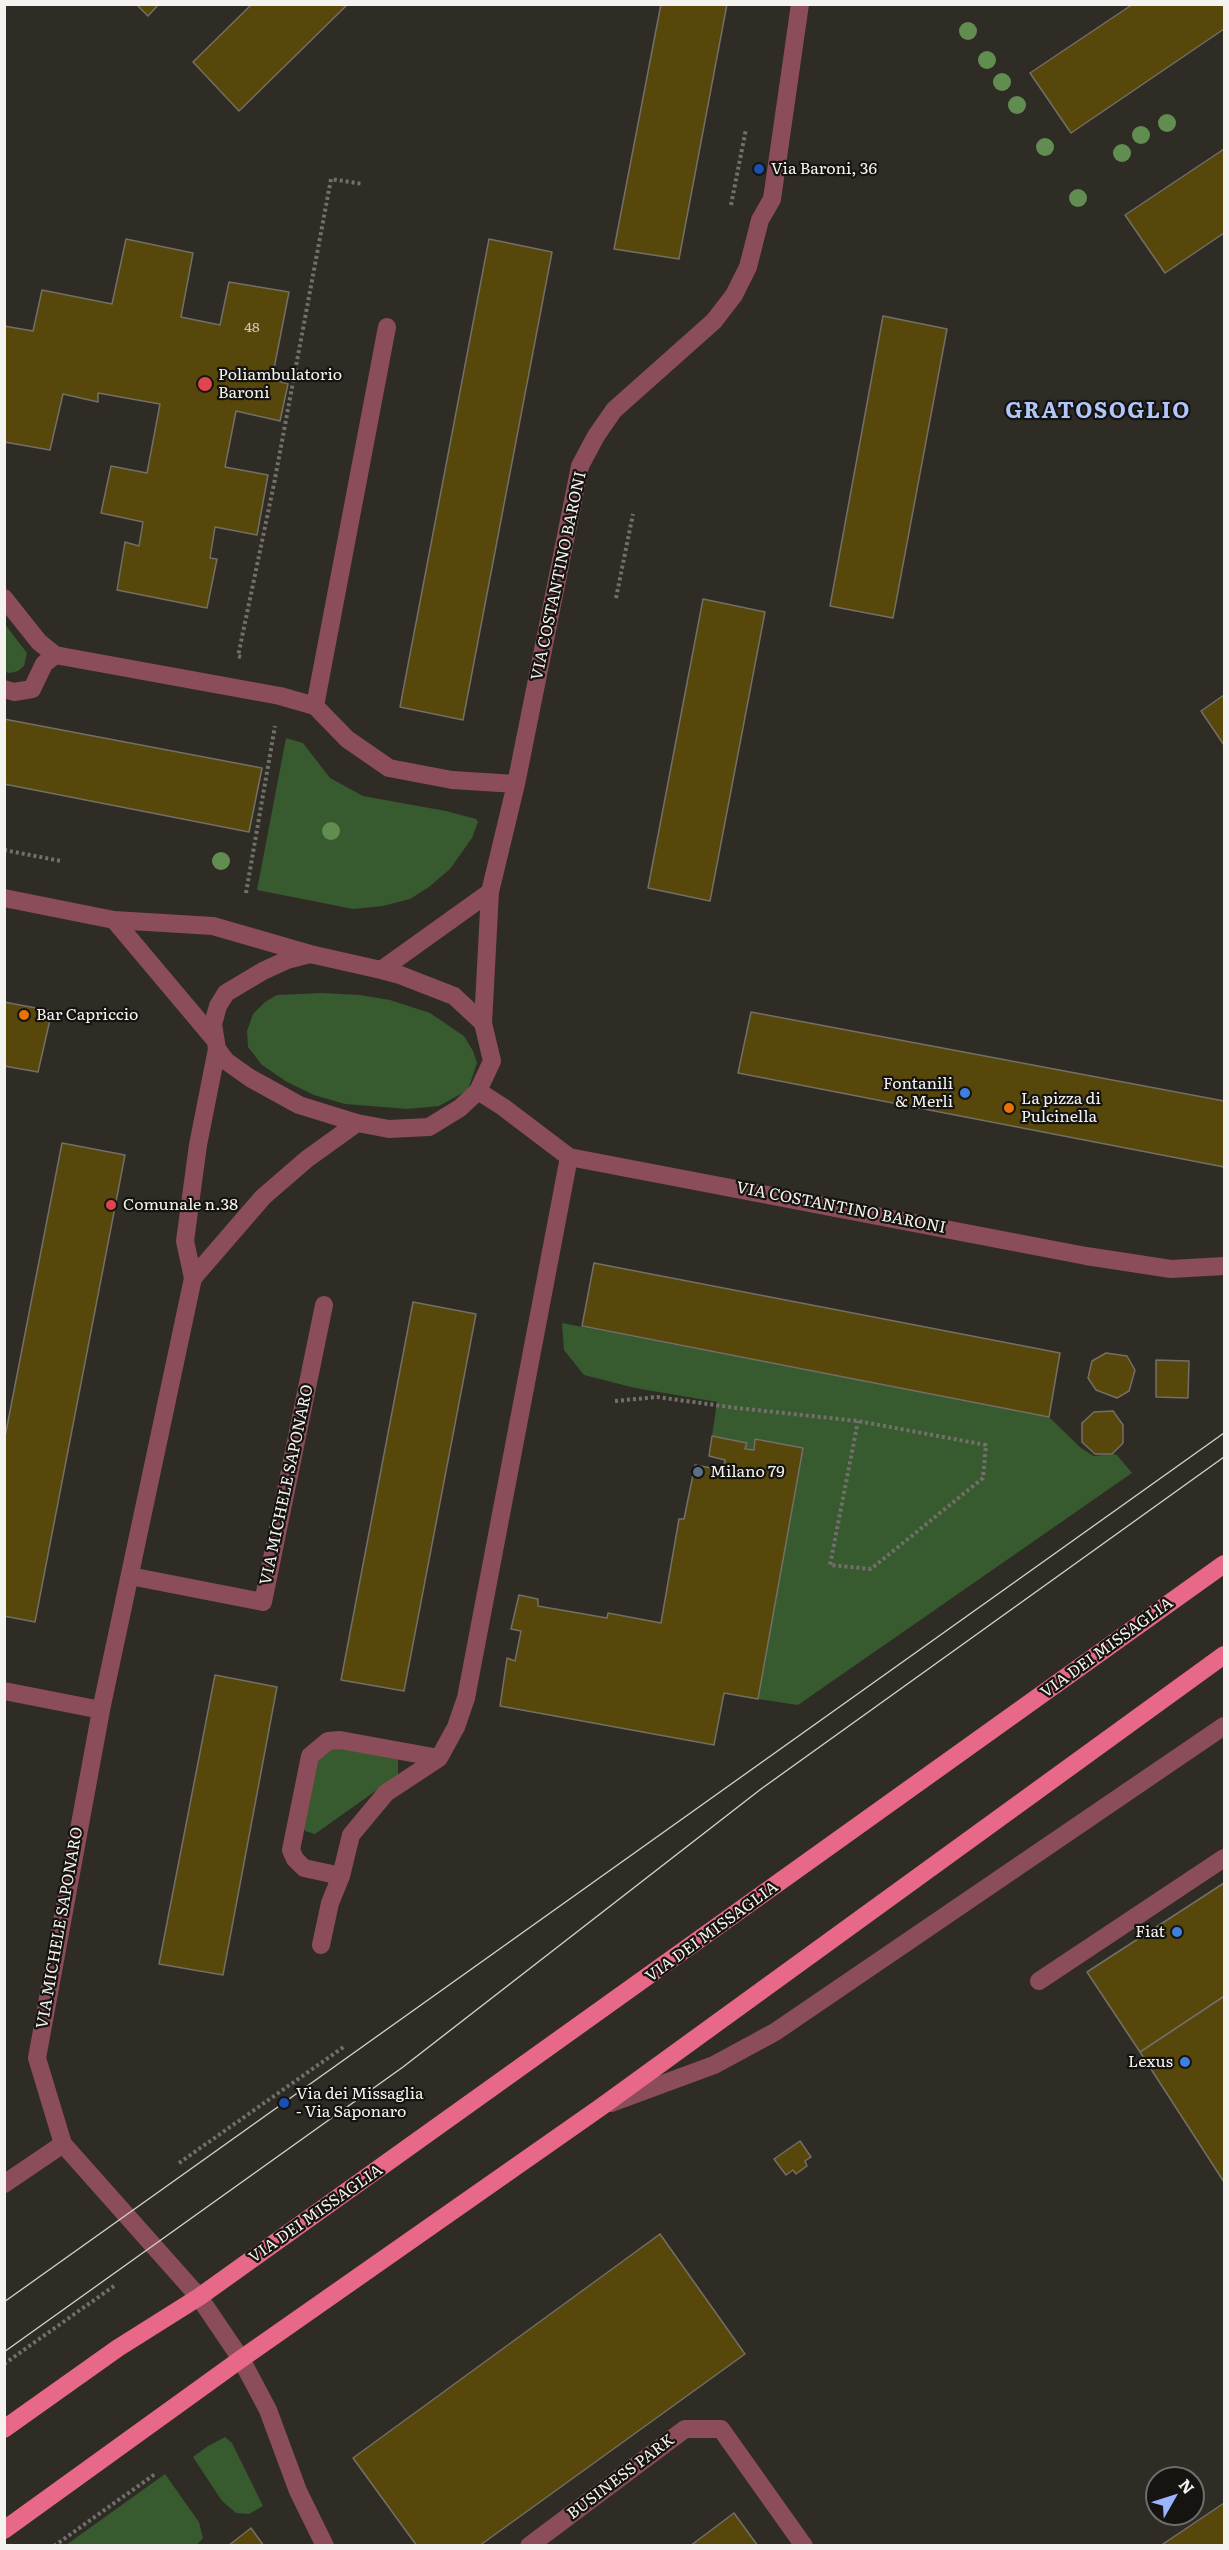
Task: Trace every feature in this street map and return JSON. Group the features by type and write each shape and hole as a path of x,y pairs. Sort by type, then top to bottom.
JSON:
{"main road":[{"name":"VIA DEI MISSAGLIA","path":"4,2429 118,2348 199,2297 1224,1564"},
{"path":"4,2530 241,2359 601,2107 1224,1655"}],"street":[{"name":"VIA COSTANTINO BARONI","path":"114,920 226,1060 250,1078 298,1105 357,1123 389,1129 429,1127 460,1108 478,1090 492,1061 483,1023 490,892 516,784 580,466 596,436 614,410 714,321 734,295 748,267 760,220 772,199 800,4"},
{"path":"315,706 387,327"},
{"path":"4,598 39,642 54,655 280,696 315,706 347,739 389,768 452,780 516,784"},
{"path":"4,689 14,692 32,689 44,664 54,655"},
{"path":"381,970 490,892"},
{"path":"4,898 114,920 213,926 310,954 400,975 454,996 483,1023"},
{"path":"216,1045 213,1024 218,1006 226,993 263,971 287,960 310,954"},
{"name":"VIA MICHELE SAPONARO","path":"199,2297 63,2144 37,2058 101,1710 193,1278 185,1241 198,1145 216,1045"},
{"name":"VIA COSTANTINO BARONI","path":"478,1090 569,1157 1086,1256 1171,1269 1224,1266"},
{"name":"VIA MICHELE SAPONARO","path":"193,1278 263,1197 307,1159 357,1123"},
{"path":"321,1945 330,1903 341,1876 351,1834 387,1794 439,1758 456,1727 466,1698 569,1157"},
{"name":"VIA MICHELE SAPONARO","path":"130,1576 263,1602 324,1305"},
{"path":"4,1691 101,1710"},
{"path":"601,2107 714,2065 775,2032 1224,1726"},
{"path":"341,1876 304,1868 295,1859 291,1850 310,1756 328,1741 340,1740 439,1758"},
{"path":"1039,1982 1224,1858"},
{"path":"4,2184 63,2144"},
{"path":"199,2297 241,2359 268,2410 298,2491 325,2546"},
{"name":"BUSINESS PARK","path":"529,2546 685,2429 721,2429 804,2546"}],"path":[{"path":"731,208 746,129"},
{"path":"238,656 274,484 331,179 363,184"},
{"path":"616,598 633,514"},
{"path":"246,893 280,696"},
{"path":"4,850 61,861"},
{"path":"615,1401 657,1397 858,1421 986,1445 983,1478 870,1569 830,1565 858,1421"},
{"path":"179,2163 345,2046"},
{"path":"4,2364 114,2286"},
{"path":"54,2546 155,2474"}],"green space":[{"path":"4,623 27,653 24,666 10,673 5,672"},
{"path":"286,738 303,743 330,778 363,796 446,811 476,819 478,822 472,838 450,869 429,887 410,899 383,906 353,909 257,890"},
{"path":"322,993 360,995 390,1000 430,1013 464,1036 473,1051 477,1063 468,1090 439,1106 407,1109 345,1104 314,1095 287,1082 262,1065 248,1047 247,1031 253,1014 265,1002 277,995"},
{"path":"562,1323 1049,1417 1081,1448 1094,1456 1117,1455 1132,1473 798,1705 758,1699 803,1448 756,1439 754,1450 745,1449 746,1443 712,1436 717,1402 635,1388 584,1375 564,1350"},
{"path":"342,1745 398,1758 398,1775 315,1834 305,1831 303,1823 313,1764 329,1748"},
{"path":"225,2437 232,2443 263,2506 249,2514 236,2513 222,2501 193,2457"},
{"path":"165,2474 199,2522 203,2538 197,2545 66,2545"}],"building":[{"path":"136,4 159,4 148,16"},
{"path":"252,4 348,4 239,111 193,62"},
{"path":"661,4 727,4 679,259 614,249"},
{"path":"1133,4 1224,4 1224,29 1071,133 1030,73"},
{"path":"1224,149 1224,233 1165,273 1125,215"},
{"path":"126,239 193,253 181,317 220,325 229,282 289,292 272,379 288,384 280,421 236,411 225,467 268,475 257,535 215,527 210,558 217,559 207,608 117,590 125,542 139,546 143,522 101,513 111,466 147,473 160,404 98,393 98,402 63,394 50,450 4,442 4,326 33,331 42,290 112,304"},
{"path":"489,239 552,252 463,720 400,707"},
{"path":"883,316 947,329 893,618 830,606"},
{"path":"703,599 765,612 710,901 648,888"},
{"path":"1224,695 1224,745 1201,711"},
{"path":"4,719 262,768 249,832 4,784"},
{"path":"4,1002 52,1011 38,1072 4,1066"},
{"path":"751,1012 1224,1101 1224,1167 738,1073"},
{"path":"62,1143 125,1155 35,1622 4,1616 4,1442"},
{"path":"594,1263 1060,1353 1049,1417 582,1326"},
{"path":"413,1302 476,1314 404,1691 341,1680"},
{"path":"1106,1353 1127,1356 1135,1370 1129,1391 1117,1398 1096,1390 1088,1378 1092,1361"},
{"path":"1156,1360 1189,1361 1188,1398 1156,1397"},
{"path":"1113,1411 1123,1425 1123,1443 1112,1454 1095,1454 1082,1442 1082,1423 1094,1412"},
{"path":"712,1436 747,1443 745,1449 754,1450 755,1439 803,1448 758,1699 724,1693 714,1745 500,1706 507,1658 515,1661 521,1631 511,1629 519,1595 538,1599 538,1606 607,1618 608,1613 661,1623 679,1519 684,1519 695,1465 723,1470 725,1460 709,1456"},
{"path":"215,1675 277,1687 223,1975 159,1964"},
{"path":"1224,1883 1224,1996 1140,2052 1087,1972"},
{"path":"1223,1997 1224,1999 1224,2182 1140,2052"},
{"path":"800,2141 811,2157 805,2161 807,2166 796,2174 793,2170 786,2175 774,2159"},
{"path":"660,2234 745,2354 479,2546 417,2546 353,2458"},
{"path":"1224,2503 1224,2546 1160,2546 1190,2526 1205,2526 1205,2516"},
{"path":"734,2513 758,2546 690,2546"},
{"path":"251,2528 264,2546 228,2546"}],"tram line":[{"path":"4,2302 1224,1433"},
{"path":"4,2352 403,2067 761,1789 1224,1457"}],"place":[{"name":"Via Baroni, 36","path":"759,169"},
{"name":"Poliambulatorio Baroni","path":"205,384"},
{"name":"Bar Capriccio","path":"24,1015"},
{"name":"Fontanili & Merli","path":"965,1093"},
{"name":"La pizza di Pulcinella","path":"1009,1108"},
{"name":"Comunale n.38","path":"111,1205"},
{"name":"Milano 79","path":"698,1472"},
{"name":"Fiat","path":"1177,1932"},
{"name":"Lexus","path":"1185,2062"},
{"name":"Via dei Missaglia - Via Saponaro","path":"284,2103"}],"district":[{"name":"GRATOSOGLIO","path":"1098,412"}]}
